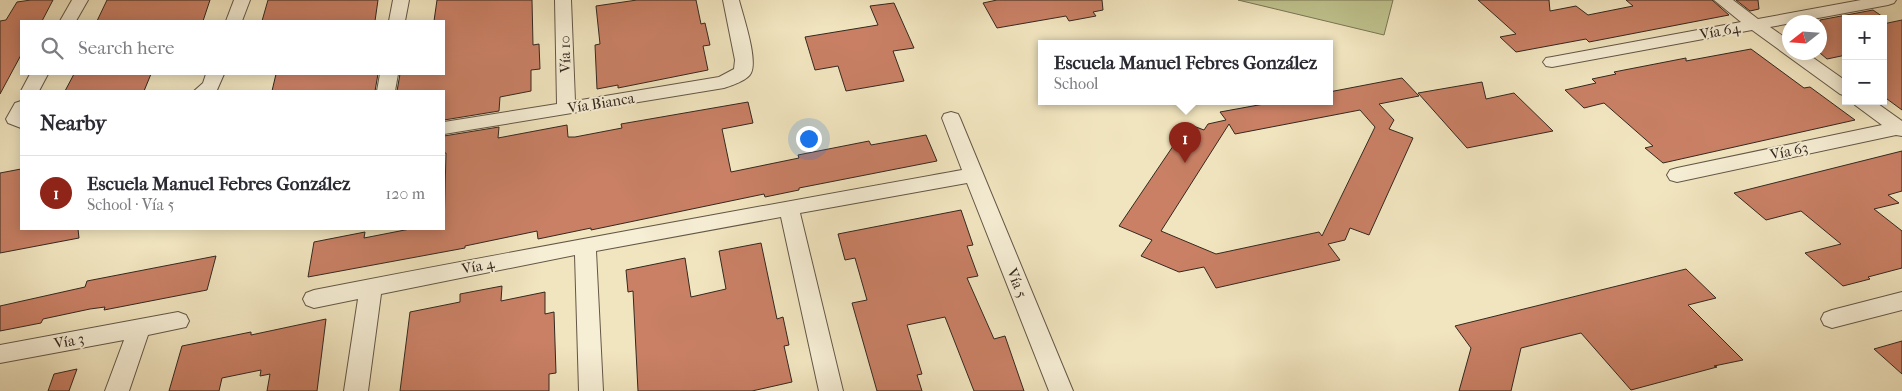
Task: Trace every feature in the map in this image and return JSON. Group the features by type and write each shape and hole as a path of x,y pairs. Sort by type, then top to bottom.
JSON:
{"street":[{"path":"69,20 80,0"},
{"path":"234,20 242,0"},
{"path":"398,20 401,0"},
{"name":"Vía 10","path":"563,0 566,109"},
{"name":"Vía Bianca","path":"445,128 724,82 743,72 744,60 731,0"},
{"path":"1722,0 1782,44"},
{"name":"Vía 64","path":"1552,62 1888,0"},
{"path":"1804,60 1842,87"},
{"path":"31,90 38,75"},
{"path":"205,90 211,86 215,75"},
{"path":"386,90 389,75"},
{"path":"1867,105 1901,129"},
{"path":"20,109 15,119 20,122"},
{"name":"Vía 5","path":"951,118 1061,391"},
{"name":"Vía 63","path":"1677,175 1901,129"},
{"path":"831,391 789,208 974,175"},
{"name":"Vía 4","path":"314,299 789,208"},
{"path":"585,246 591,391"},
{"path":"356,391 371,287"},
{"path":"1832,319 1902,301"},
{"name":"Vía 3","path":"0,354 178,322"},
{"path":"117,391 138,329"}],"green space":[{"path":"1238,0 1393,0 1384,35"}],"building":[{"path":"53,0 43,20 20,20 20,57 0,94 0,21 6,20 17,2"},
{"path":"107,0 210,0 203,20 97,20"},
{"path":"268,0 378,0 375,20 262,20"},
{"path":"437,0 532,0 533,45 539,44 540,69 531,70 531,91 500,97 499,111 445,120 445,90 397,90 400,75 445,75 445,20 434,20"},
{"path":"637,0 696,0 701,24 705,23 710,45 703,46 708,70 618,88 618,85 597,89 595,45 600,44 596,6"},
{"path":"997,0 1102,0 1103,10 1093,12 1096,16 1069,21 1066,16 997,28 983,3"},
{"path":"1478,0 1549,0 1550,11 1576,6 1588,15 1633,6 1626,0 1712,0 1729,15 1589,42 1586,39 1516,52 1500,37 1516,34"},
{"path":"1736,0 1758,0 1759,9 1750,11"},
{"path":"894,3 914,48 893,51 904,81 846,91 838,66 815,70 805,37 878,25 870,6"},
{"path":"1873,10 1880,15 1846,15"},
{"path":"1842,16 1842,56 1827,59 1827,19"},
{"path":"1902,20 1902,110 1887,99 1887,23"},
{"path":"1751,49 1804,88 1810,87 1855,120 1663,163 1645,148 1653,146 1604,103 1584,108 1565,90 1596,83 1592,79 1616,74 1614,72 1686,58 1686,61"},
{"path":"73,75 151,75 144,90 66,90"},
{"path":"276,75 378,75 375,90 272,90"},
{"path":"1402,78 1419,96 1379,104 1394,120 1389,129 1413,138 1369,235 1350,228 1345,240 1328,244 1340,260 1216,288 1204,267 1179,272 1141,256 1152,240 1119,226 1188,124 1204,130 1208,124 1226,120 1220,112 1258,105 1333,105 1333,91","holes":["1360,110 1375,127 1322,236 1319,232 1216,254 1161,231 1229,124 1235,134"]},
{"path":"1482,82 1486,99 1514,93 1553,131 1467,148 1418,93"},
{"path":"748,102 753,123 722,129 731,172 799,158 798,155 869,141 871,145 926,135 937,161 799,188 799,190 765,197 764,194 591,230 591,228 538,239 537,231 465,246 465,248 308,277 314,242 365,232 364,238 405,230 445,230 445,136 499,127 498,138 567,125 568,137 575,137 622,128 621,124"},
{"path":"1902,151 1902,191 1888,195 1899,203 1874,209 1902,231 1902,268 1843,286 1805,253 1841,244 1801,211 1766,220 1734,193"},
{"path":"20,169 20,230 78,230 79,238 0,253 0,173"},
{"path":"961,210 973,245 967,246 978,276 967,278 994,339 1005,336 1024,391 974,391 945,317 907,325 922,374 917,375 922,391 877,391 852,303 867,300 855,258 845,260 838,234"},
{"path":"761,243 777,319 783,317 789,345 784,346 792,382 752,391 638,391 633,291 628,292 626,270 685,258 691,297 726,289 719,251"},
{"path":"216,256 207,290 104,310 105,307 90,309 43,319 41,323 0,331 0,306 85,287 87,281"},
{"path":"1686,269 1716,298 1688,305 1743,360 1714,366 1717,367 1631,390 1581,333 1521,348 1511,391 1459,391 1471,348 1455,326"},
{"path":"502,286 501,301 545,292 545,314 554,312 556,373 549,374 549,391 400,391 410,312 460,302 460,294"},
{"path":"326,319 317,391 267,391 270,374 260,376 261,370 222,378 219,391 169,391 182,346 251,332 251,335"},
{"path":"1902,341 1902,374 1874,349"},
{"path":"77,369 69,391 48,391 54,374"}],"place":[{"name":"Escuela Manuel Febres González","path":"1185,163"}]}
